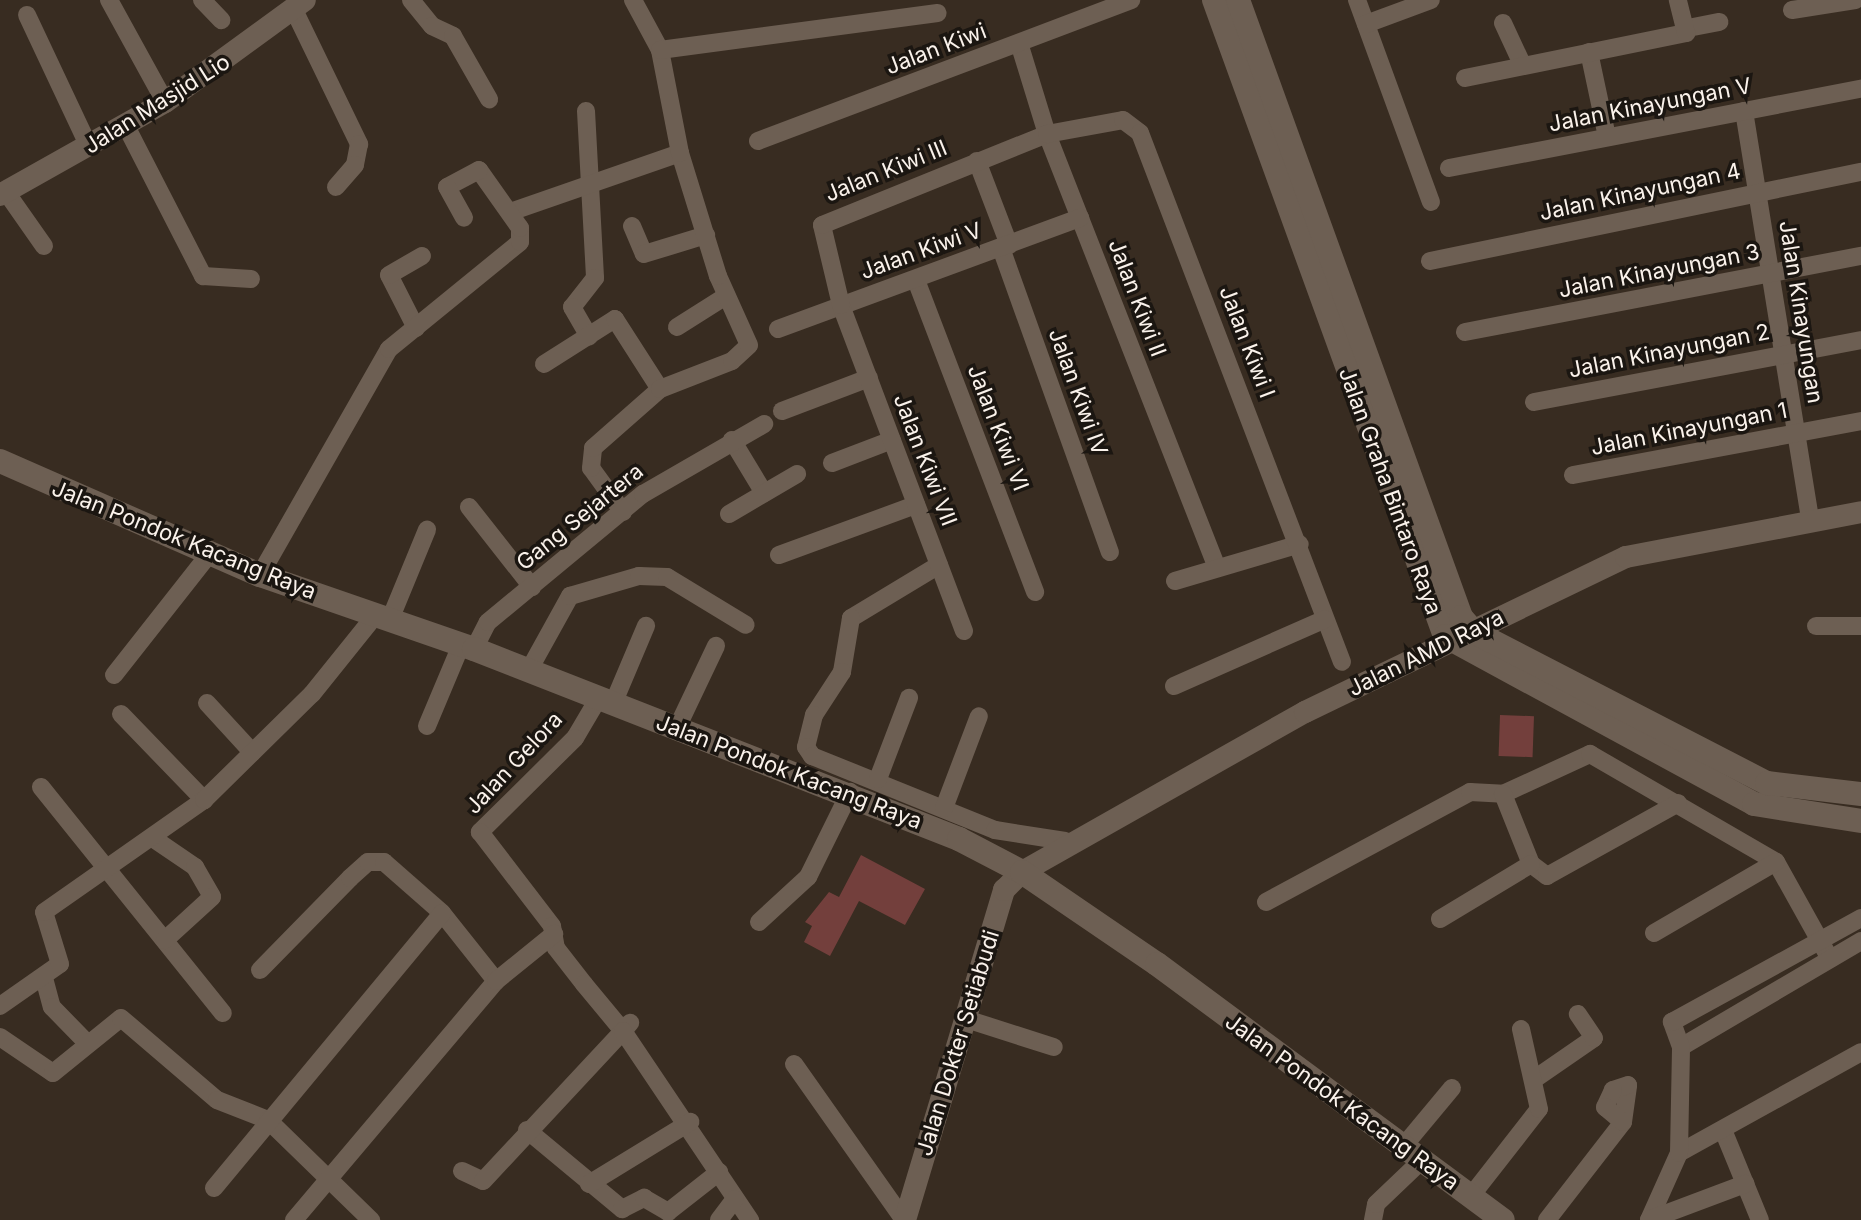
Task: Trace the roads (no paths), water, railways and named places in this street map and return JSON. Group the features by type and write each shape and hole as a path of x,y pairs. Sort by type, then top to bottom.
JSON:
{"main road":[{"name":"Jalan Graha Bintaro Raya","path":"1214,0 1298,199 1461,617 1474,632 1782,813 1861,821"},
{"name":"Jalan Graha Bintaro Raya","path":"1238,0 1298,199 1439,629 1451,642 1702,764 1767,783 1861,794"},
{"name":"Jalan Pondok Kacang Raya","path":"0,461 260,575 467,647 850,792 1022,872 1503,1220"}],"street":[{"path":"109,0 165,102"},
{"path":"202,0 221,20"},
{"path":"411,0 432,26 453,36 489,99"},
{"path":"623,512 588,458 660,389 747,349 726,296 680,153 660,50 633,0"},
{"name":"Jalan Kiwi","path":"758,141 1131,0"},
{"path":"1357,0 1431,202"},
{"path":"1366,24 1431,0"},
{"path":"1678,0 1688,28"},
{"path":"1792,10 1855,0"},
{"path":"300,6 359,144 355,165 336,187"},
{"name":"Jalan Masjid Lio","path":"3,193 165,102 300,6"},
{"path":"660,50 938,13"},
{"path":"27,15 89,147"},
{"path":"1465,78 1719,22"},
{"path":"1503,23 1523,66"},
{"name":"Jalan Kiwi II","path":"1019,43 1047,134 1217,568"},
{"path":"1589,52 1607,137"},
{"name":"Jalan Kinayungan V","path":"1449,168 1861,89"},
{"path":"586,111 595,283 572,307 589,336"},
{"name":"Jalan Kinayungan","path":"1744,111 1810,520"},
{"name":"Jalan Kiwi I","path":"1047,134 1123,120 1140,133 1300,544 1342,662"},
{"path":"126,126 203,276 251,279"},
{"name":"Jalan Kiwi III","path":"841,305 822,225 1047,134"},
{"path":"510,212 590,187 680,153"},
{"name":"Jalan Kiwi IV","path":"977,161 1110,552"},
{"path":"260,575 360,392 389,349 520,242 510,212 479,170 447,187 464,218"},
{"name":"Jalan Kinayungan 4","path":"1430,261 1757,191 1861,172"},
{"path":"3,193 44,246"},
{"name":"Jalan Kiwi V","path":"778,329 1080,218"},
{"path":"632,226 644,254 706,235"},
{"path":"416,328 389,275 422,256"},
{"name":"Jalan Kinayungan 3","path":"1465,332 1861,256"},
{"name":"Jalan Kiwi VI","path":"916,280 1035,592"},
{"path":"677,327 726,296"},
{"name":"Jalan Kiwi VII","path":"841,305 964,631"},
{"path":"544,364 589,336 620,323 660,389"},
{"name":"Jalan Kinayungan 2","path":"1534,402 1861,340"},
{"path":"782,411 869,378"},
{"name":"Jalan Kinayungan 1","path":"1573,475 1861,421"},
{"name":"Gang Sejartera","path":"427,726 467,647 488,622 623,512 732,440 764,424"},
{"path":"732,440 764,493"},
{"path":"832,463 892,440"},
{"path":"729,514 797,474"},
{"path":"779,555 916,505"},
{"path":"469,507 532,587"},
{"name":"Jalan AMD Raya","path":"1022,872 1065,841 1451,642 1626,557 1861,512"},
{"path":"1,1003 44,978 63,956 42,924 44,912 109,864 154,839 204,800 312,694 381,619 427,530"},
{"path":"1175,581 1300,544"},
{"path":"114,675 210,553"},
{"path":"939,565 851,618 842,672 805,735 812,756 878,779 995,830 1065,841"},
{"path":"529,670 570,596 639,576 667,577 746,625"},
{"path":"1174,686 1325,619"},
{"path":"606,702 646,626"},
{"path":"1816,626 1861,626"},
{"path":"677,728 716,646"},
{"path":"878,779 909,698"},
{"name":"Jalan Gelora","path":"554,934 480,832 575,738 606,702"},
{"path":"207,703 252,752"},
{"path":"121,714 204,800"},
{"path":"944,808 979,716"},
{"path":"1266,902 1470,792 1503,794 1590,754 1776,862 1830,959"},
{"path":"41,787 109,864 223,1013"},
{"path":"759,922 808,877 850,792"},
{"path":"1503,794 1531,864 1553,875 1678,803"},
{"path":"154,839 195,867 212,897 165,940"},
{"path":"260,970 368,862 384,862 442,913 496,981"},
{"path":"1654,933 1776,862"},
{"path":"1440,919 1531,864"},
{"name":"Jalan Dokter Setiabudi","path":"905,1220 1004,890 1022,872"},
{"path":"214,1188 442,913"},
{"path":"1649,1220 1679,1153 1681,1047 1674,1020 1861,918"},
{"path":"294,1220 496,981 554,934"},
{"path":"554,934 556,948 627,1026 750,1220"},
{"path":"1681,1047 1861,941"},
{"path":"44,978 52,1007 87,1043"},
{"path":"1536,1078 1594,1038 1578,1014"},
{"path":"0,1037 53,1073 121,1018 217,1100 268,1120 371,1220"},
{"path":"966,1019 1054,1047"},
{"path":"462,1171 483,1181 527,1130 627,1026"},
{"path":"1471,1196 1537,1118 1536,1078 1521,1029"},
{"path":"1679,1153 1861,1052"},
{"path":"794,1064 905,1220"},
{"path":"1373,1220 1376,1204 1412,1154 1452,1088"},
{"path":"589,1184 690,1122"},
{"path":"1547,1220 1623,1122"},
{"path":"527,1130 616,1207 644,1198 668,1212 719,1172"},
{"path":"1723,1130 1760,1220"},
{"path":"1649,1220 1745,1184"},
{"path":"719,1220 735,1199"}]}
